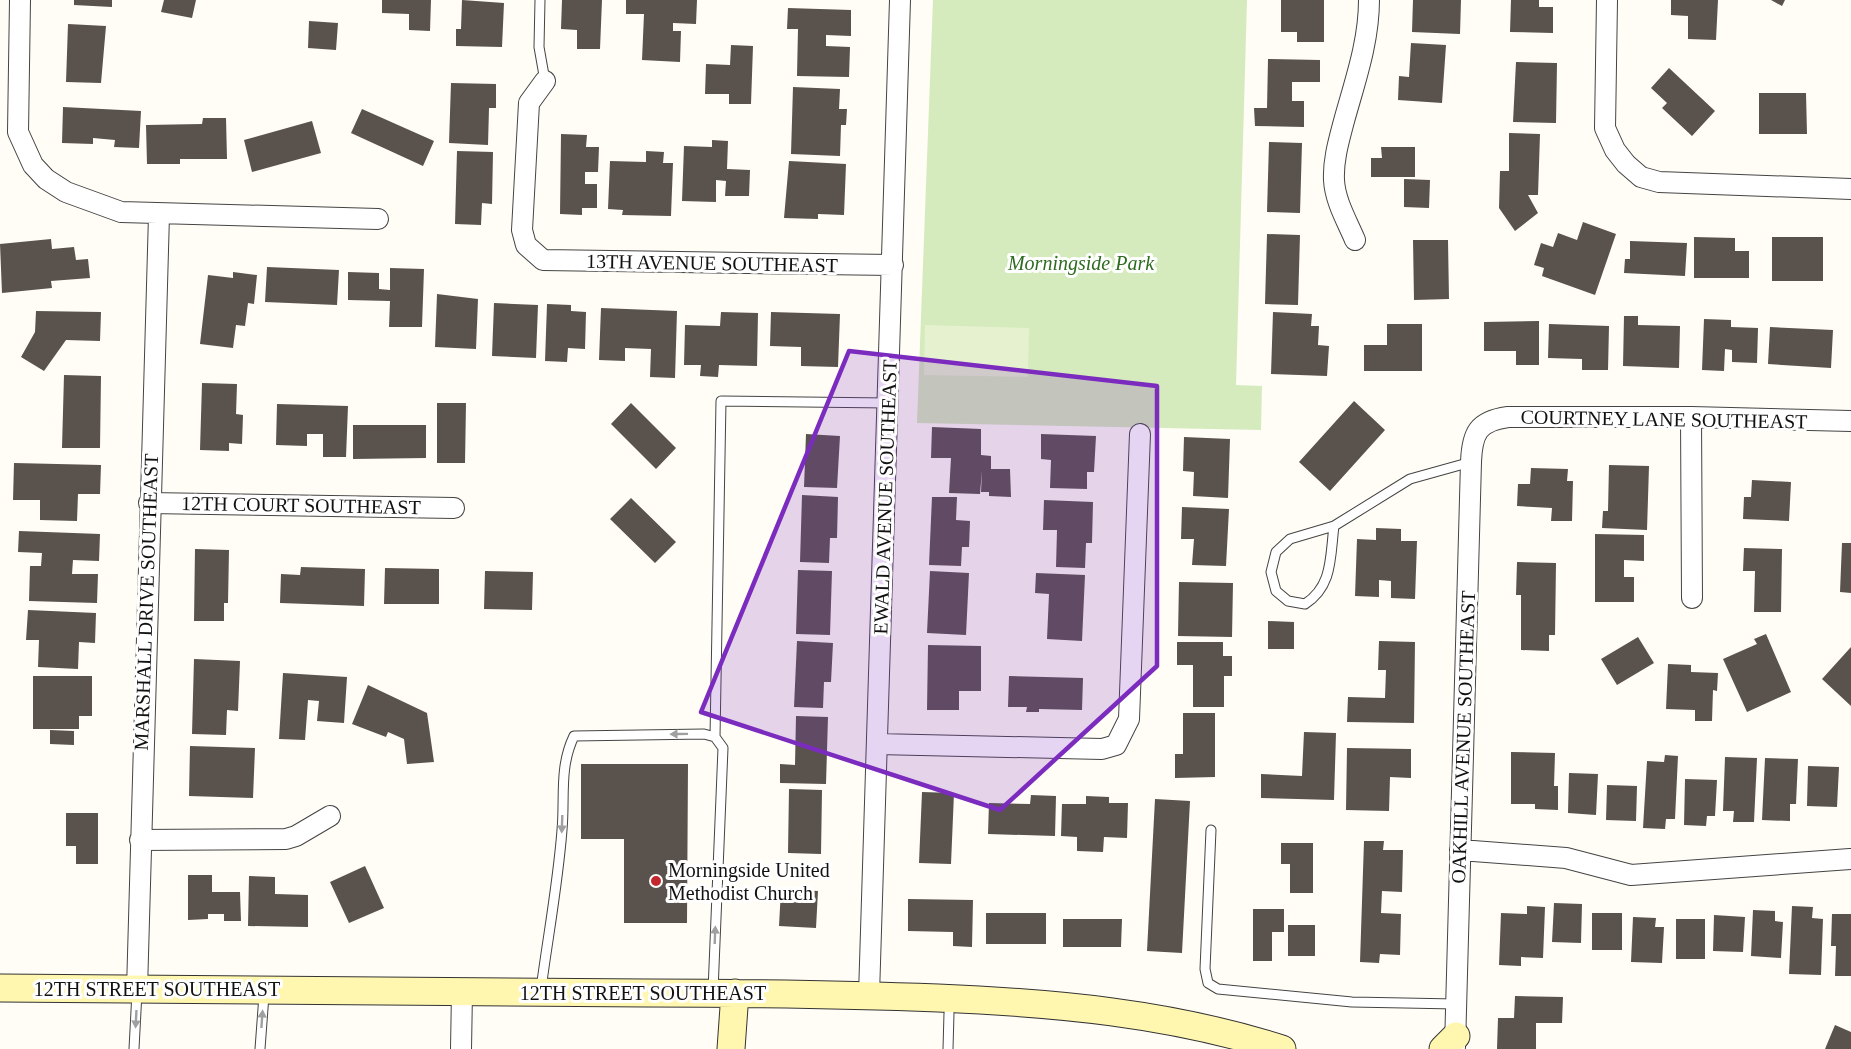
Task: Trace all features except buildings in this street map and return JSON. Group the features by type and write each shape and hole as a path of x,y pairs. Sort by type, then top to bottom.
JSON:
{"main road":[{"name":"12TH STREET SOUTHEAST","path":"0,988 724,993 869,995 1010,1001 1093,1008 1176,1020 1282,1049"},
{"path":"724,993 731,1049"}],"street":[{"path":"20,0 16,115 18,132 33,165 46,179 66,192 121,212 159,215 378,219"},
{"name":"EWALD AVENUE SOUTHEAST","path":"869,995 900,0"},
{"path":"1355,240 1337,197 1334,179 1337,148 1363,55 1369,20 1369,0"},
{"path":"1607,0 1605,128 1615,150 1641,177 1659,182 1851,189"},
{"name":"13TH AVENUE SOUTHEAST","path":"545,81 529,103 522,230 526,245 543,260 893,265"},
{"name":"MARSHALL DRIVE SOUTHEAST","path":"137,990 149,503 159,215"},
{"name":"COURTNEY LANE SOUTHEAST","path":"1480,426 1491,419 1508,417 1691,417 1851,421"},
{"path":"1691,417 1692,598"},
{"name":"OAKHILL AVENUE SOUTHEAST","path":"1452,1044 1456,1004 1471,462 1472,445 1480,426"},
{"path":"877,744 1095,749 1116,745 1129,719 1140,434"},
{"name":"12TH COURT SOUTHEAST","path":"149,503 454,508"},
{"path":"140,840 286,839 296,836 330,816"},
{"path":"1460,850 1566,858 1631,875 1850,861"},
{"path":"461,1049 462,992"}],"lane":[{"path":"540,0 539,47 545,81"},
{"path":"724,993 723,748 715,737 721,401 888,404"},
{"path":"1334,526 1327,579 1319,595 1305,604 1288,601 1276,591 1271,572 1276,552 1290,539 1334,526 1410,479 1471,462"},
{"path":"541,993 562,830 563,770 566,752 574,736 704,734 715,737"},
{"path":"1211,830 1205,969 1208,983 1218,989 1352,1002 1456,1004"},
{"path":"134,1049 137,990"},
{"path":"260,1049 264,990"},
{"path":"948,1049 949,1013"}],"highlighted area":[{"path":"849,351 1157,386 1157,666 1000,810 701,712"}],"green space":[{"name":"Morningside Park","path":"933,0 1247,0 1236,385 1262,386 1261,430 917,423"},
{"path":"925,325 1029,328 1028,377 924,375"}],"place":[{"name":"Morningside United Methodist Church","path":"656,881"}]}
